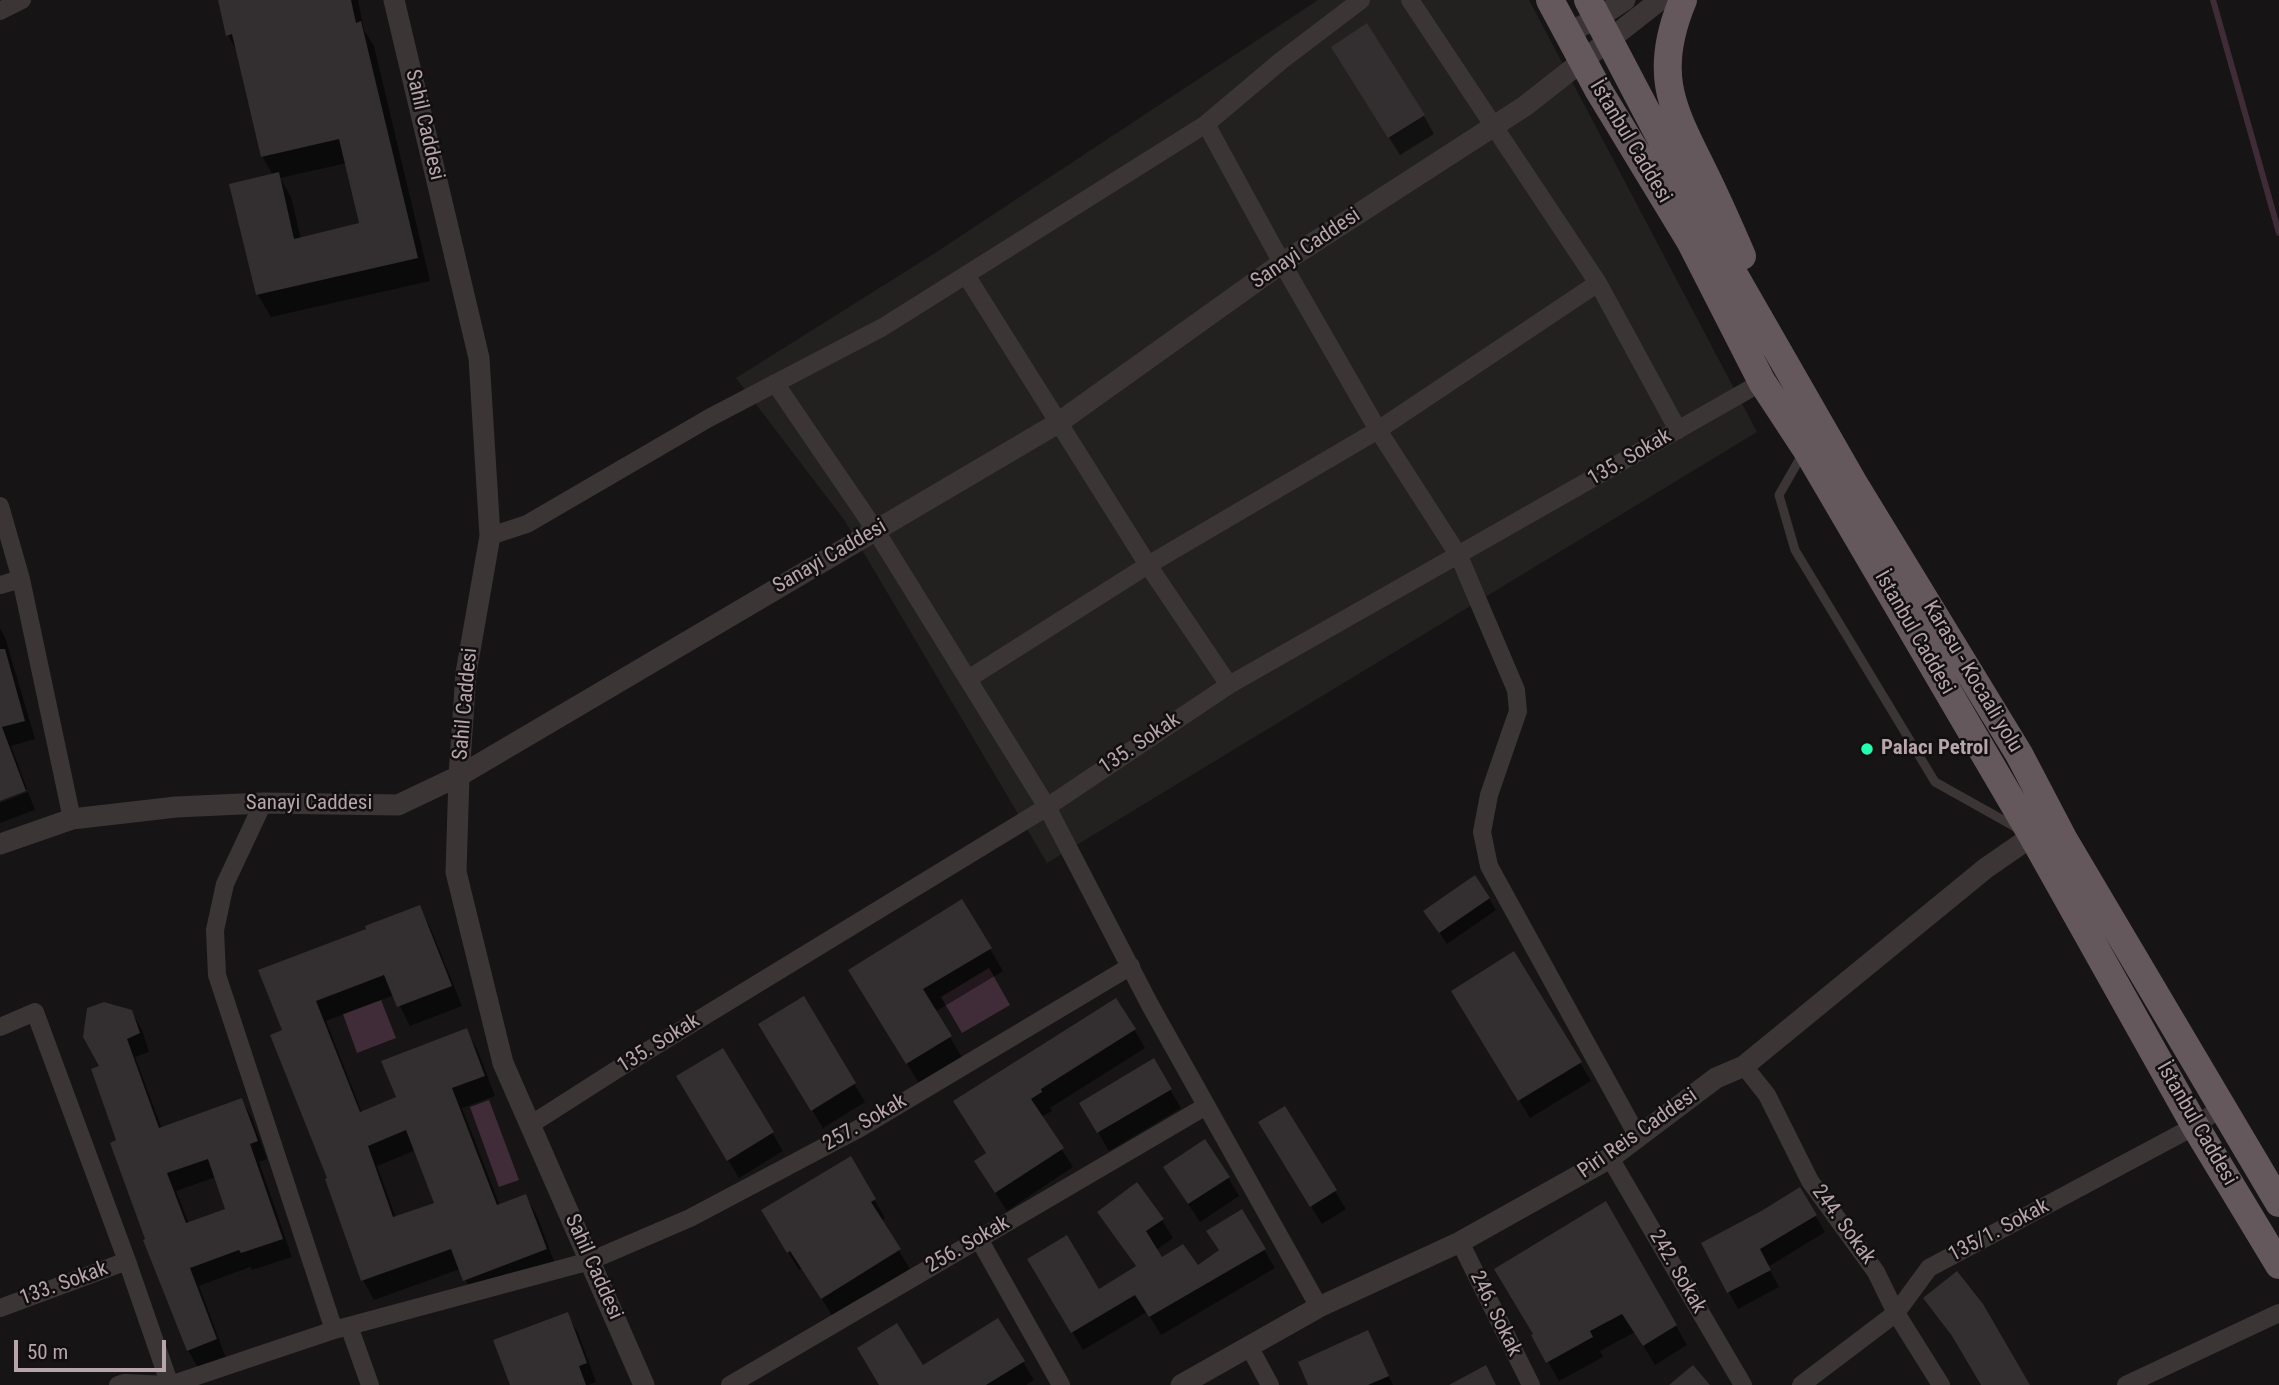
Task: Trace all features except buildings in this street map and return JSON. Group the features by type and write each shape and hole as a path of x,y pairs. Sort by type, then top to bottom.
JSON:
{"highway":[{"name":"İstanbul Caddesi","path":"1550,0 1583,61 1690,241 1762,382 2043,828 2195,1126 2279,1265"},
{"path":"1683,0 1672,25 1667,59 1669,89 1678,121 1712,187 1798,387"},
{"name":"Karasu - Kocaali yolu","path":"1598,20 1713,238 1798,387 2019,754 2043,828 2222,1107 2279,1203"}],"street":[{"path":"0,11 22,0"},
{"name":"Sahil Caddesi","path":"394,0 479,358 490,536 466,673 456,872 503,1063 644,1385"},
{"path":"490,536 527,524 709,418 883,327 1206,124 1282,60 1361,0"},
{"path":"1410,0 1598,283 1678,430"},
{"path":"1598,20 1625,0"},
{"path":"1567,33 1660,0"},
{"name":"Sanayi Caddesi","path":"0,844 72,820 176,807 263,803 398,805 459,776 1058,423 1282,263 1525,106 1583,61 1598,20"},
{"path":"1206,124 1378,430 1459,556 1516,690 1518,712 1489,795 1482,832 1489,866 1638,1138"},
{"path":"966,275 1148,565 1229,685"},
{"path":"968,679 1148,565 1378,430 1598,283"},
{"name":"135. Sokak","path":"530,1125 1047,807 1229,685 1762,382"},
{"path":"775,383 876,531 1047,807 1150,1005 1319,1307"},
{"path":"0,506 22,579 72,820"},
{"path":"0,584 22,579"},
{"path":"263,803 225,884 215,930 218,975 342,1328 370,1385"},
{"name":"Piri Reis Caddesi","path":"1181,1385 1319,1307 1460,1242 1610,1158 1716,1079 1744,1066 1986,869 2043,828"},
{"name":"257. Sokak","path":"170,1385 342,1328 590,1261 690,1217 860,1128 1131,966"},
{"path":"0,1027 35,1012 170,1385 118,1385"},
{"name":"244. Sokak","path":"1744,1066 1767,1095 1810,1181 1876,1272 1896,1312 1941,1385"},
{"name":"256. Sokak","path":"730,1385 1206,1105"},
{"name":"135/1. Sokak","path":"1801,1385 1896,1312 1929,1268 2195,1126 2222,1107"},
{"name":"242. Sokak","path":"1610,1158 1743,1385"},
{"path":"979,1239 1061,1385"},
{"name":"246. Sokak","path":"1460,1242 1531,1385"},
{"name":"133. Sokak","path":"0,1308 127,1261"},
{"path":"2126,1385 2279,1313"},
{"path":"1250,1348 1270,1385"}],"lane":[{"path":"1806,449 1779,495 1795,550 1935,782 2043,828"}],"shaded area":[{"path":"1318,0 1529,0 1757,432 1047,863 845,521 736,378 935,253"},
{"path":"989,968 1010,1005 962,1033 941,997"},
{"path":"381,1000 396,1038 357,1053 343,1014"},
{"path":"489,1100 519,1180 499,1187 470,1107"}],"waterway":[{"path":"2213,0 2279,233"}],"place":[{"name":"Palacı Petrol","path":"1867,749"}]}
